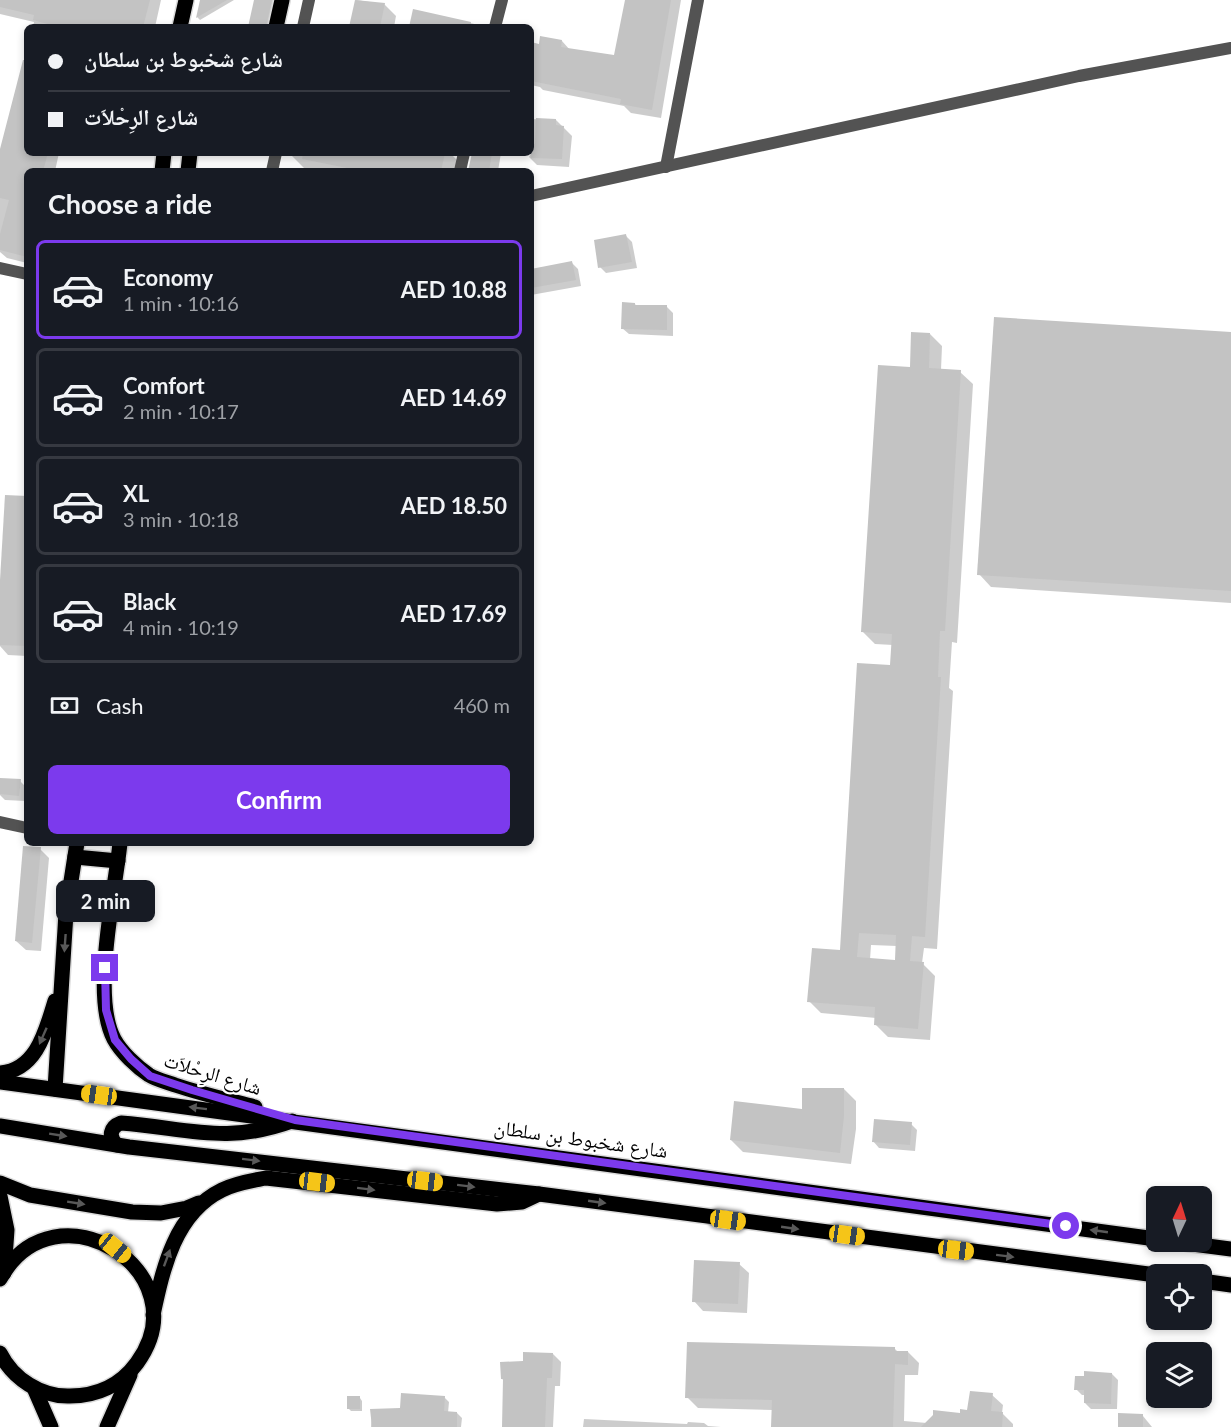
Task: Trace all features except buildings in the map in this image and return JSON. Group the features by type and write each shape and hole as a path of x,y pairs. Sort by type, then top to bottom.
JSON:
{"main road":[{"path":"181,24 186,0"},
{"path":"277,24 282,0"},
{"name":"شارع الرِحْلاَت","path":"120,846 104,984 106,1010 115,1040 150,1076 295,1120"},
{"path":"56,1089 66,913 76,850 118,861"},
{"path":"0,1073 16,1070 32,1057 45,1033 62,981"},
{"name":"شارع شخبوط بن سلطان","path":"0,1082 295,1120 1146,1238"},
{"path":"117,1145 111,1133 113,1128 121,1123 210,1135 232,1135 274,1128 295,1120"},
{"path":"0,1126 117,1145 539,1194 1146,1274"},
{"path":"0,1183 30,1195 132,1212 161,1213 187,1208 236,1184 266,1178 496,1204 522,1202 539,1194"},
{"path":"0,1196 7,1230 2,1276"},
{"path":"106,1427 148,1343 168,1255 188,1218 205,1200"},
{"path":"2,1276 26,1250 47,1240 70,1236 101,1241 122,1253 138,1270 151,1299 153,1315"},
{"path":"1212,1247 1231,1249"},
{"path":"1212,1282 1231,1285"},
{"path":"0,1353 12,1371 34,1388 64,1396 95,1393 122,1379 134,1368"},
{"path":"34,1388 51,1427"}],"street":[{"path":"304,24 309,0"},
{"path":"496,24 502,0"},
{"path":"666,167 698,0"},
{"path":"534,195 1079,76 1231,48"},
{"path":"0,268 24,273"},
{"path":"0,822 24,827"}],"route":[{"path":"105,968 106,1010 115,1040 150,1076 295,1120 1066,1226"}]}
